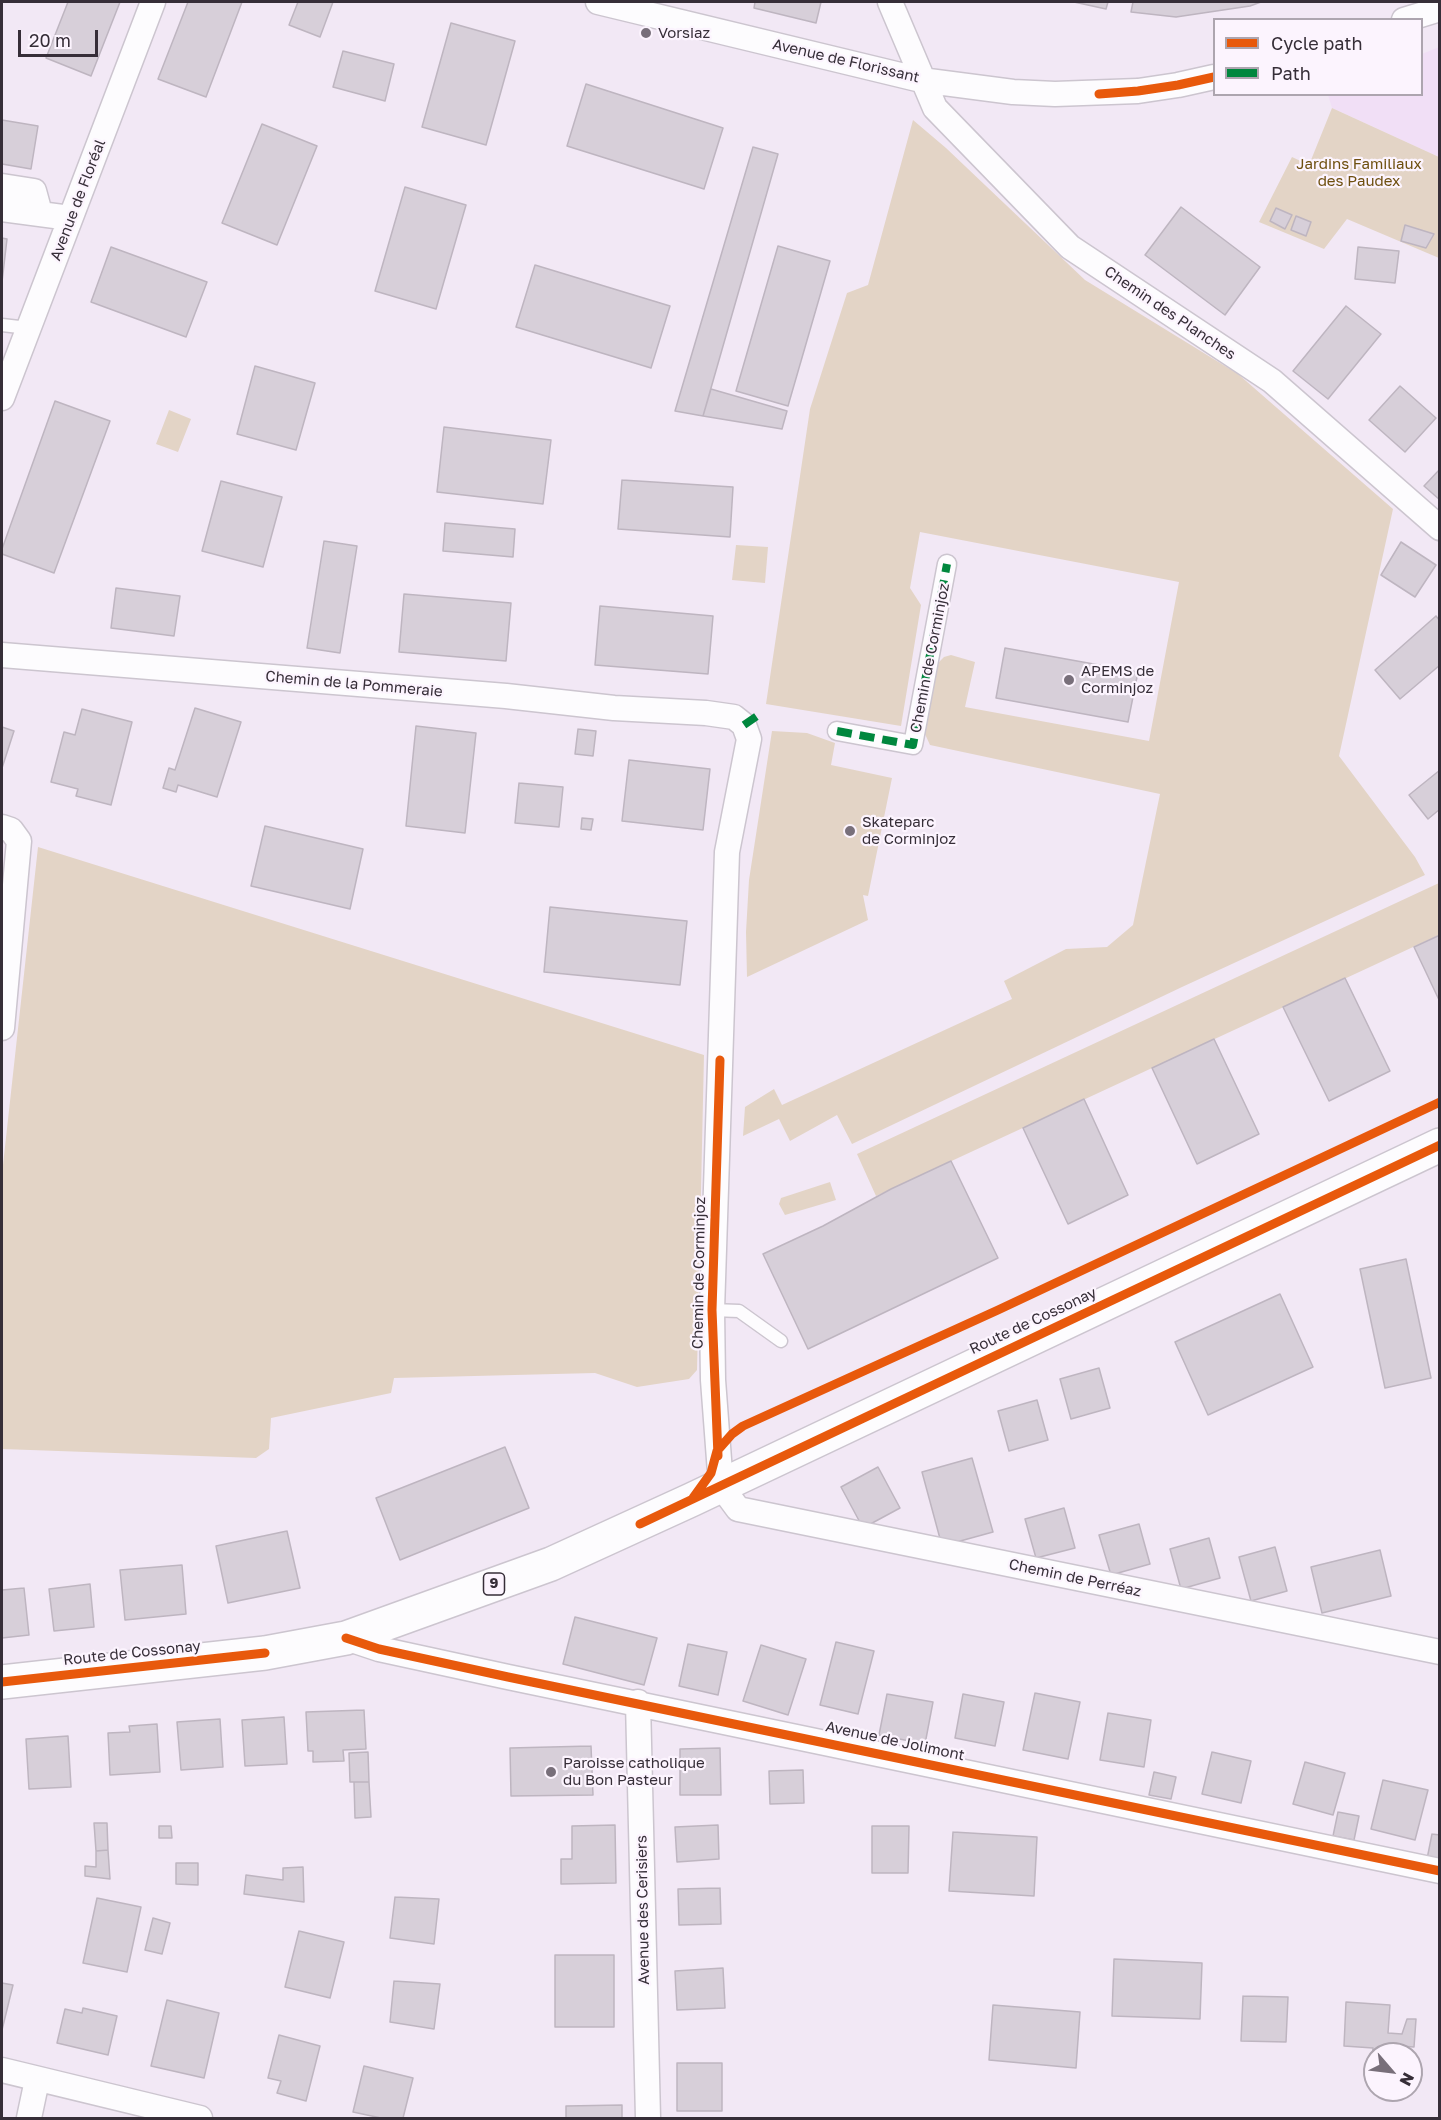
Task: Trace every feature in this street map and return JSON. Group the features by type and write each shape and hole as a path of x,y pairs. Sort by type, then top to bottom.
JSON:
{"main road":[{"name":"Route de Cossonay","path":"2,1682 265,1653 346,1638 551,1564 721,1486 1440,1145"}],"street":[{"name":"Avenue de Floréal","path":"2,398 153,2"},
{"name":"Avenue de Florissant","path":"598,2 921,80 1013,92 1099,94 1168,87 1213,76"},
{"name":"Chemin des Planches","path":"890,2 921,80 935,108 1070,247 1272,381 1440,528"},
{"path":"2,186 34,191 40,213"},
{"path":"2,209 70,219"},
{"name":"Chemin de Corminjoz","path":"837,731 913,745 947,564"},
{"name":"Chemin de la Pommeraie","path":"2,655 496,695 614,708 706,713"},
{"name":"Chemin de Corminjoz","path":"706,713 734,717 744,725 749,739 727,852 712,1310 714,1392 721,1486"},
{"path":"2,827 11,830 20,841 2,1028"},
{"name":"Chemin de Perréaz","path":"721,1486 738,1509 1440,1652"},
{"name":"Avenue de Jolimont","path":"346,1638 379,1649 1440,1871"},
{"name":"Avenue des Cerisiers","path":"638,1702 648,2118"},
{"path":"2,2070 200,2118"},
{"path":"29,2118 37,2080"}],"lane":[{"path":"2,325 28,328"},
{"path":"712,1310 739,1311 781,1341"}],"shaded area":[{"path":"1439,47 1439,157 1332,108 1328,96 1423,96 1423,54"}],"green space":[{"name":"Jardins Familiaux des Paudex","path":"1332,108 1439,157 1439,258 1347,219 1324,249 1259,222 1292,157 1309,165"},
{"path":"913,120 946,148 1085,280 1238,374 1393,509 1339,756 1415,857 1425,875 1182,987 852,1144 837,1115 790,1141 779,1119 743,1136 745,1107 774,1089 782,1105 1012,999 1004,981 1066,949 1107,947 1133,925 1160,794 930,745 925,734 930,695 939,662 951,655 975,662 965,707 1149,741 1179,582 920,532 910,588 921,605 901,726 766,704 810,409 847,293 868,285"},
{"path":"169,410 191,419 178,452 156,444"},
{"path":"736,545 768,547 765,583 732,580"},
{"path":"772,731 807,733 835,743 831,765 892,778 868,896 863,895 868,920 747,977 746,932 749,880"},
{"path":"38,847 704,1055 697,1370 689,1379 637,1387 595,1373 394,1378 391,1393 271,1418 269,1449 256,1458 2,1449 2,1174"},
{"path":"1439,883 1439,935 876,1196 857,1154"},
{"path":"830,1182 836,1200 785,1215 779,1204 781,1198"}],"building":[{"path":"68,2 120,2 91,76 46,58"},
{"path":"188,2 242,2 206,97 158,79"},
{"path":"298,2 333,2 320,37 289,25"},
{"path":"755,2 821,2 816,23 754,8"},
{"path":"1074,2 1108,2 1106,9"},
{"path":"1133,2 1261,2 1250,6 1176,17 1131,12"},
{"path":"451,23 515,41 486,145 422,127"},
{"path":"343,51 394,64 385,101 333,87"},
{"path":"586,84 723,128 704,189 567,146"},
{"path":"2,120 38,126 31,169 2,164"},
{"path":"262,124 317,146 277,245 222,223"},
{"path":"753,147 778,154 703,416 675,411"},
{"path":"405,187 466,205 436,309 375,291"},
{"path":"1181,207 1260,267 1225,315 1145,255"},
{"path":"1276,208 1292,215 1285,229 1270,221"},
{"path":"1296,216 1311,222 1306,236 1291,230"},
{"path":"1405,225 1434,234 1426,248 1401,241"},
{"path":"2,238 7,239 2,282"},
{"path":"778,246 830,261 788,406 736,391"},
{"path":"111,247 207,282 186,337 91,302"},
{"path":"1358,247 1399,251 1395,283 1355,279"},
{"path":"535,265 670,306 651,368 516,327"},
{"path":"1346,306 1381,334 1328,399 1293,371"},
{"path":"255,366 315,383 296,450 237,434"},
{"path":"1400,386 1436,418 1405,452 1369,420"},
{"path":"711,389 787,411 782,429 703,416"},
{"path":"55,401 110,421 54,573 2,554 2,549"},
{"path":"444,427 551,440 543,504 437,492"},
{"path":"1440,469 1440,500 1424,486"},
{"path":"622,480 733,487 730,537 618,529"},
{"path":"221,481 282,497 263,567 202,551"},
{"path":"445,523 515,529 513,557 443,551"},
{"path":"324,541 357,546 340,653 307,648"},
{"path":"1401,542 1436,565 1415,597 1381,575"},
{"path":"116,588 180,596 174,636 111,628"},
{"path":"404,594 511,603 506,661 399,652"},
{"path":"600,606 713,616 708,674 595,665"},
{"path":"1436,616 1440,621 1440,665 1400,699 1375,670"},
{"path":"1005,648 1138,672 1128,722 996,698"},
{"path":"195,708 241,722 217,797 178,785 176,792 163,788 169,768 175,770"},
{"path":"82,709 132,722 111,805 76,796 78,789 51,782 64,732 75,735"},
{"path":"416,726 476,733 465,833 406,826"},
{"path":"2,727 14,731 2,768"},
{"path":"578,729 596,731 593,756 575,754"},
{"path":"629,760 710,769 703,830 622,821"},
{"path":"1440,770 1440,809 1428,819 1409,795"},
{"path":"519,783 563,787 559,827 515,823"},
{"path":"582,818 593,819 591,830 581,829"},
{"path":"265,826 363,849 350,909 251,886"},
{"path":"550,907 687,921 680,985 544,972"},
{"path":"1440,935 1440,1002 1414,947"},
{"path":"1345,978 1390,1071 1329,1101 1283,1007"},
{"path":"1214,1039 1259,1134 1197,1164 1152,1068"},
{"path":"1084,1099 1128,1195 1068,1224 1023,1128"},
{"path":"951,1161 998,1258 808,1349 763,1254"},
{"path":"1406,1259 1431,1378 1385,1388 1360,1269"},
{"path":"1280,1294 1313,1367 1208,1415 1175,1342"},
{"path":"1099,1368 1110,1408 1071,1419 1060,1379"},
{"path":"1037,1400 1048,1440 1009,1451 998,1411"},
{"path":"505,1447 529,1508 400,1560 376,1498"},
{"path":"972,1458 993,1532 942,1546 922,1472"},
{"path":"878,1467 900,1508 863,1528 841,1487"},
{"path":"1064,1508 1075,1548 1036,1558 1025,1519"},
{"path":"1139,1524 1150,1564 1111,1575 1099,1535"},
{"path":"287,1531 300,1588 228,1603 216,1546"},
{"path":"1209,1538 1220,1578 1181,1589 1170,1549"},
{"path":"1275,1547 1287,1591 1251,1601 1239,1557"},
{"path":"1380,1550 1391,1596 1322,1613 1311,1567"},
{"path":"182,1565 186,1614 125,1620 120,1570"},
{"path":"90,1584 94,1627 54,1631 49,1589"},
{"path":"24,1588 29,1635 2,1638 2,1590"},
{"path":"575,1617 657,1638 644,1685 563,1664"},
{"path":"836,1642 874,1651 858,1714 820,1705"},
{"path":"688,1644 727,1652 718,1695 679,1686"},
{"path":"761,1645 806,1659 788,1715 743,1701"},
{"path":"1035,1693 1080,1702 1068,1759 1023,1750"},
{"path":"887,1694 933,1702 925,1744 879,1735"},
{"path":"963,1694 1004,1702 995,1746 955,1738"},
{"path":"364,1710 366,1749 343,1750 344,1761 313,1762 313,1751 308,1751 306,1712"},
{"path":"1108,1713 1151,1720 1144,1767 1100,1760"},
{"path":"284,1717 287,1764 245,1766 242,1720"},
{"path":"220,1719 223,1767 181,1770 177,1722"},
{"path":"157,1724 160,1772 110,1775 108,1733 130,1732 129,1726"},
{"path":"68,1736 71,1787 29,1789 26,1739"},
{"name":"Paroisse catholique du Bon Pasteur","path":"591,1746 593,1795 511,1796 510,1748"},
{"path":"720,1748 721,1795 680,1795 680,1749"},
{"path":"368,1752 369,1782 350,1782 349,1753"},
{"path":"1212,1752 1251,1761 1241,1803 1202,1794"},
{"path":"1305,1762 1345,1773 1333,1815 1293,1804"},
{"path":"803,1770 804,1803 770,1804 769,1771"},
{"path":"1154,1772 1176,1777 1171,1799 1149,1795"},
{"path":"1383,1780 1428,1790 1415,1840 1371,1829"},
{"path":"354,1782 369,1782 371,1817 355,1818"},
{"path":"1338,1812 1359,1816 1354,1840 1333,1836"},
{"path":"94,1823 107,1823 108,1850 96,1851"},
{"path":"615,1825 616,1883 561,1884 561,1859 572,1859 572,1826"},
{"path":"718,1825 719,1859 677,1862 675,1827"},
{"path":"159,1826 171,1826 172,1838 159,1838"},
{"path":"872,1826 909,1826 908,1873 872,1873"},
{"path":"953,1832 1037,1837 1034,1896 949,1891"},
{"path":"1432,1834 1440,1835 1440,1862 1427,1859"},
{"path":"108,1850 110,1879 85,1876 85,1866 96,1867 96,1851"},
{"path":"176,1863 198,1863 198,1885 176,1884"},
{"path":"303,1867 304,1902 244,1894 246,1875 283,1880 283,1868"},
{"path":"720,1888 721,1924 679,1925 678,1889"},
{"path":"395,1897 439,1899 434,1944 390,1938"},
{"path":"97,1898 141,1907 127,1972 83,1963"},
{"path":"153,1918 170,1923 162,1954 145,1950"},
{"path":"299,1931 344,1942 330,1998 285,1987"},
{"path":"555,1955 614,1955 614,2027 555,2027"},
{"path":"1114,1959 1202,1963 1200,2019 1112,2016"},
{"path":"723,1968 725,2008 677,2010 675,1971"},
{"path":"394,1981 440,1984 434,2029 390,2022"},
{"path":"2,1983 13,1985 2,2030"},
{"path":"1243,1996 1288,1997 1286,2042 1241,2041"},
{"path":"167,2000 219,2013 204,2078 151,2066"},
{"path":"1346,2002 1390,2005 1388,2033 1402,2034 1407,2019 1416,2019 1414,2042 1363,2042 1363,2047 1344,2046"},
{"path":"993,2005 1080,2012 1076,2068 989,2060"},
{"path":"83,2008 117,2016 108,2055 57,2043 65,2009 82,2013"},
{"path":"279,2035 320,2046 306,2101 277,2093 281,2081 268,2078"},
{"path":"677,2063 722,2063 722,2111 677,2111"},
{"path":"364,2066 413,2078 403,2118 381,2118 353,2112"},
{"path":"622,2105 622,2118 566,2118 566,2106"}],"marked path":[{"path":"837,731 913,745 947,564"},
{"path":"744,725 760,714"}],"cycle path":[{"path":"1099,94 1138,91 1213,77"},
{"path":"718,1456 712,1310 720,1060"},
{"path":"693,1498 711,1473 717,1451 732,1434 743,1426 998,1310 1440,1102"},
{"path":"640,1524 1440,1145"},
{"path":"346,1638 379,1649 508,1677 1440,1871"},
{"path":"2,1682 265,1653"}],"place":[{"name":"Vorsiaz","path":"646,33"},
{"name":"APEMS de Corminjoz","path":"1069,680"},
{"name":"Skateparc de Corminjoz","path":"850,831"},
{"name":"Paroisse catholique du Bon Pasteur","path":"551,1772"}]}
